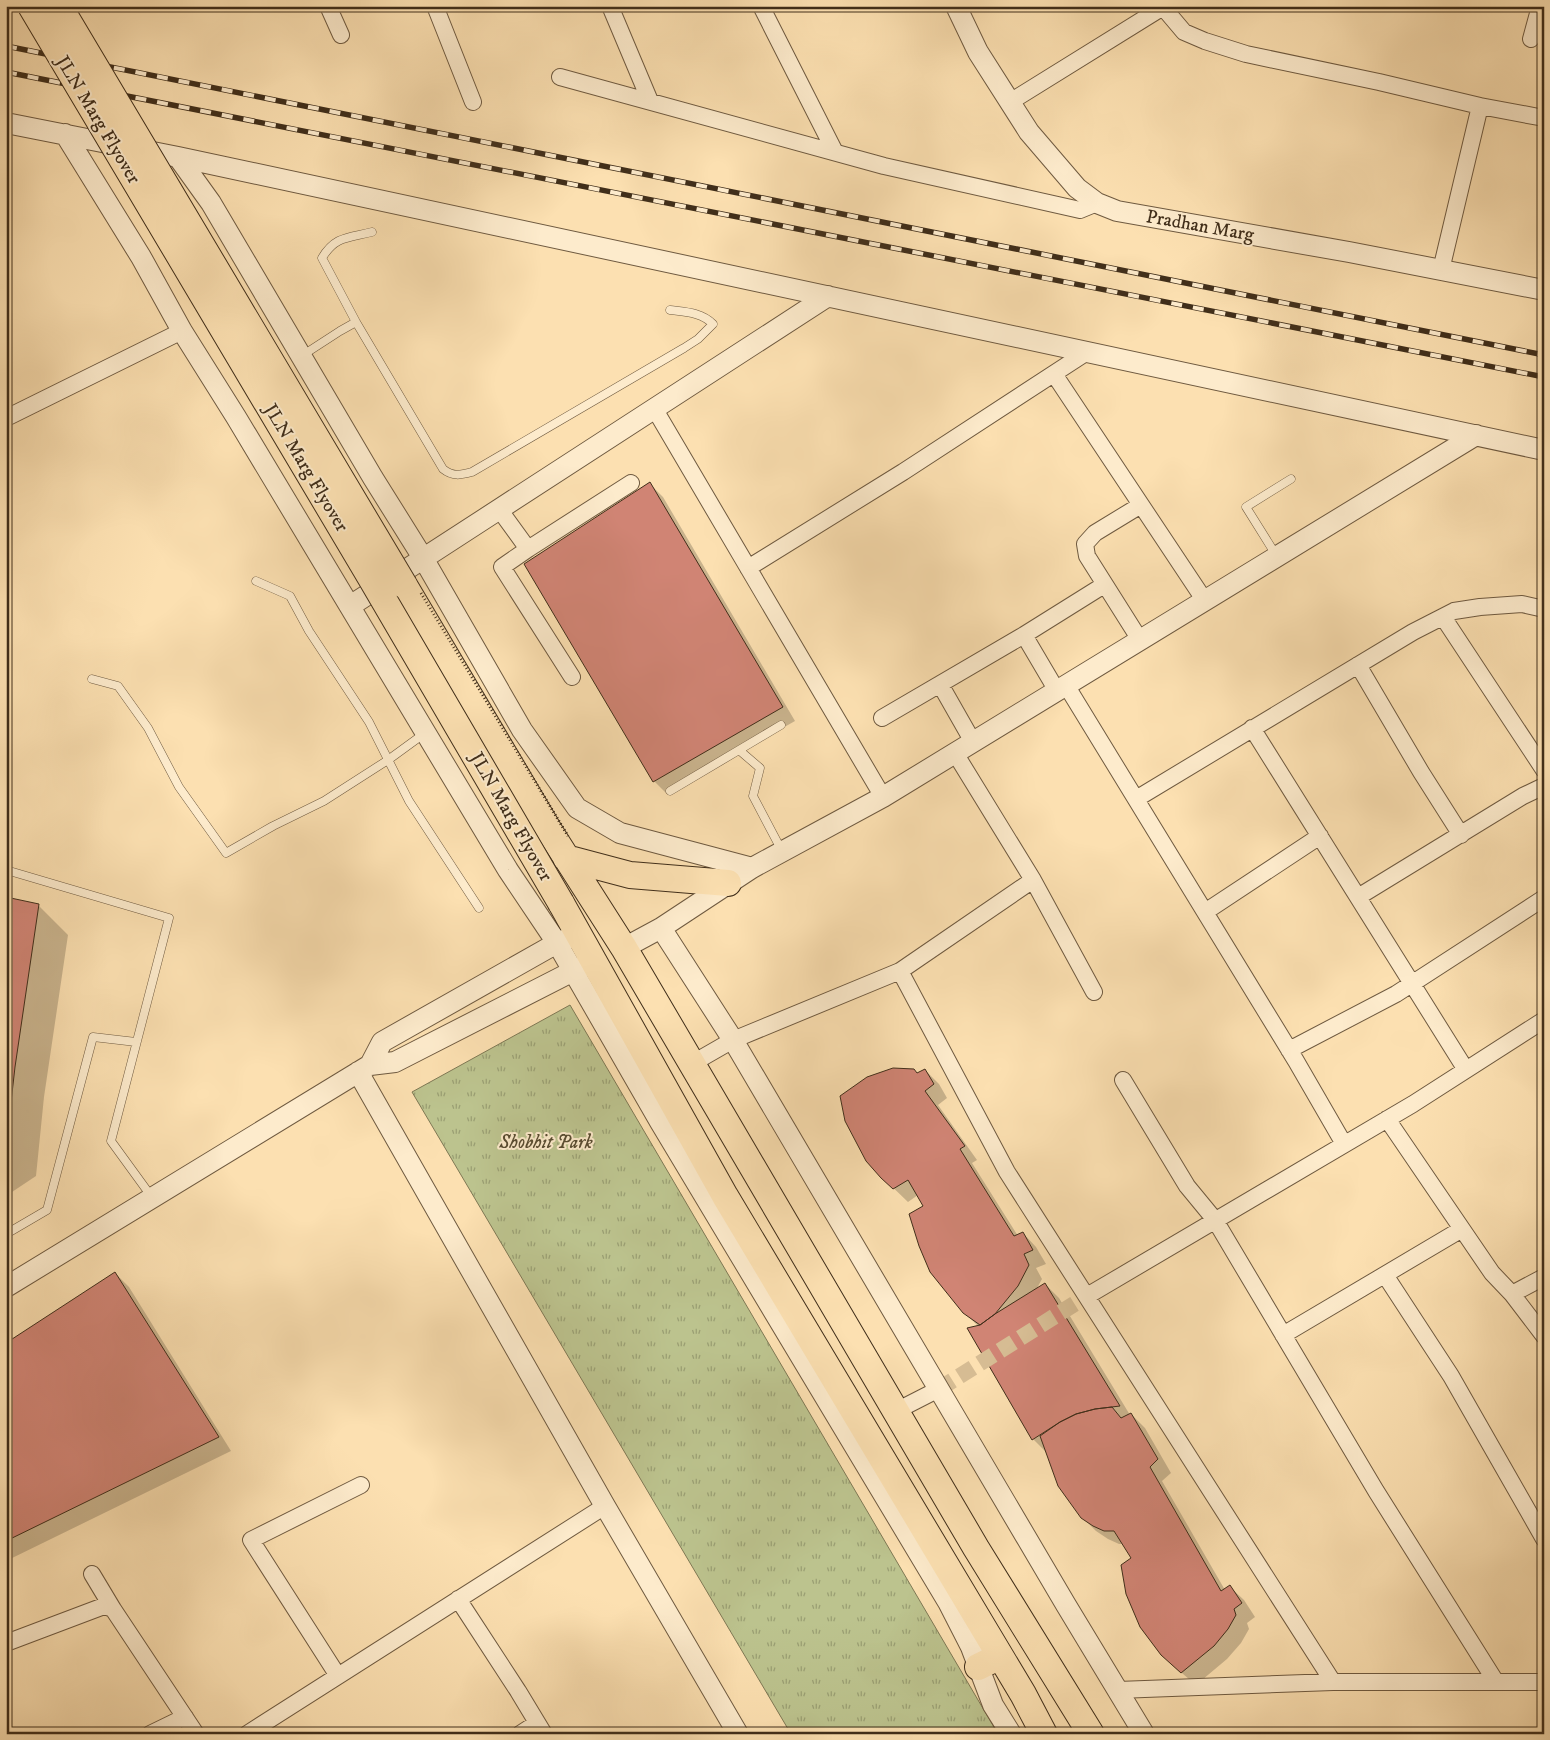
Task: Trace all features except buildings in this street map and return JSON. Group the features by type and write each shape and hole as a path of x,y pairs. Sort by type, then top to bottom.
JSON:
{"main road":[{"name":"JLN Marg Flyover","path":"31,6 371,578 561,904 567,938 725,1196 989,1661 1023,1694 1044,1734"},
{"name":"JLN Marg Flyover","path":"59,6 550,832 624,948 693,1063 976,1548 1091,1734"},
{"path":"566,858 630,876 728,883"}],"street":[{"path":"328,6 341,35"},
{"path":"435,6 473,102"},
{"path":"610,6 650,101"},
{"path":"761,6 835,152"},
{"name":"Pradhan Marg","path":"956,6 978,52 1029,132 1063,174 1077,188 1097,203 1117,211 1544,290"},
{"path":"1531,39 1540,6"},
{"path":"1010,102 1162,7 1184,32 1205,42 1246,54 1379,82 1480,106 1544,118"},
{"path":"560,77 884,166 1080,210 1097,203"},
{"path":"1441,270 1480,106"},
{"path":"6,123 828,296 1544,450"},
{"path":"65,134 141,257 182,331 236,417 508,870 567,938 382,1042 364,1069"},
{"path":"178,158 211,203 423,558 522,730 577,808 620,833 752,868"},
{"path":"350,606 828,296"},
{"path":"6,418 182,331"},
{"path":"748,568 903,472 1087,352"},
{"path":"1054,374 1205,601"},
{"path":"654,408 883,797"},
{"path":"624,948 661,928 752,868 883,797 1476,435"},
{"path":"572,677 502,567 631,483"},
{"path":"1140,640 1086,556 1085,544 1095,533 1141,505"},
{"path":"499,509 528,549"},
{"path":"882,718 1024,635 1104,585"},
{"path":"1136,799 1413,632 1454,611 1522,604 1544,609"},
{"path":"1443,617 1544,770"},
{"path":"1024,635 1136,799 1344,1144"},
{"path":"1358,665 1421,772 1461,835"},
{"path":"940,684 973,742"},
{"path":"1252,728 1466,1070"},
{"path":"955,753 1033,880 1094,992"},
{"path":"1358,897 1523,796 1544,786"},
{"path":"1205,912 1320,836"},
{"path":"693,1063 733,1040 900,970 1033,880"},
{"path":"1289,1050 1396,994 1544,898"},
{"path":"661,928 733,1040 1061,1597 1144,1734"},
{"path":"6,1287 364,1069 394,1062 583,966"},
{"path":"900,970 1007,1172 1333,1682"},
{"path":"1087,1296 1387,1120 1544,1020"},
{"path":"364,1069 605,1506 738,1734"},
{"path":"1122,1080 1187,1186 1215,1220 1376,1491 1496,1682"},
{"path":"1387,1120 1492,1273 1512,1294 1544,1336"},
{"path":"1283,1335 1462,1230"},
{"path":"1385,1275 1451,1376 1544,1538"},
{"path":"1512,1294 1544,1277"},
{"path":"896,1411 939,1389"},
{"path":"338,1676 251,1540 362,1486"},
{"path":"247,1734 605,1506"},
{"path":"92,1574 196,1734"},
{"path":"458,1600 540,1728 520,1734"},
{"path":"6,1644 104,1606 113,1608"},
{"path":"989,1661 993,1705 1010,1734"},
{"path":"1118,1690 1333,1682 1544,1682"},
{"path":"150,1734 184,1717"}],"lane":[{"path":"372,232 339,240 329,246 322,258 356,322 443,469 449,474 458,476 472,472 684,348 698,339 713,324 707,317 699,314 670,310"},
{"path":"301,356 356,322"},
{"path":"1277,557 1246,506 1291,479"},
{"path":"256,581 290,596 309,631 369,722 409,801 479,908"},
{"path":"92,679 118,686 148,728 179,787 226,853 273,826 324,801 388,760 425,733"},
{"path":"670,791 781,725"},
{"path":"739,750 760,768 753,796 782,851"},
{"path":"6,870 169,918 111,1141 153,1198"},
{"path":"6,1234 47,1210 93,1037 136,1042"}],"green space":[{"name":"Shobhit Park","path":"570,1005 998,1734 791,1734 412,1092"}],"tunnel":[{"path":"939,1389 1087,1296"}],"railway":[{"path":"6,46 1544,355"},
{"path":"6,72 1544,377"}]}
